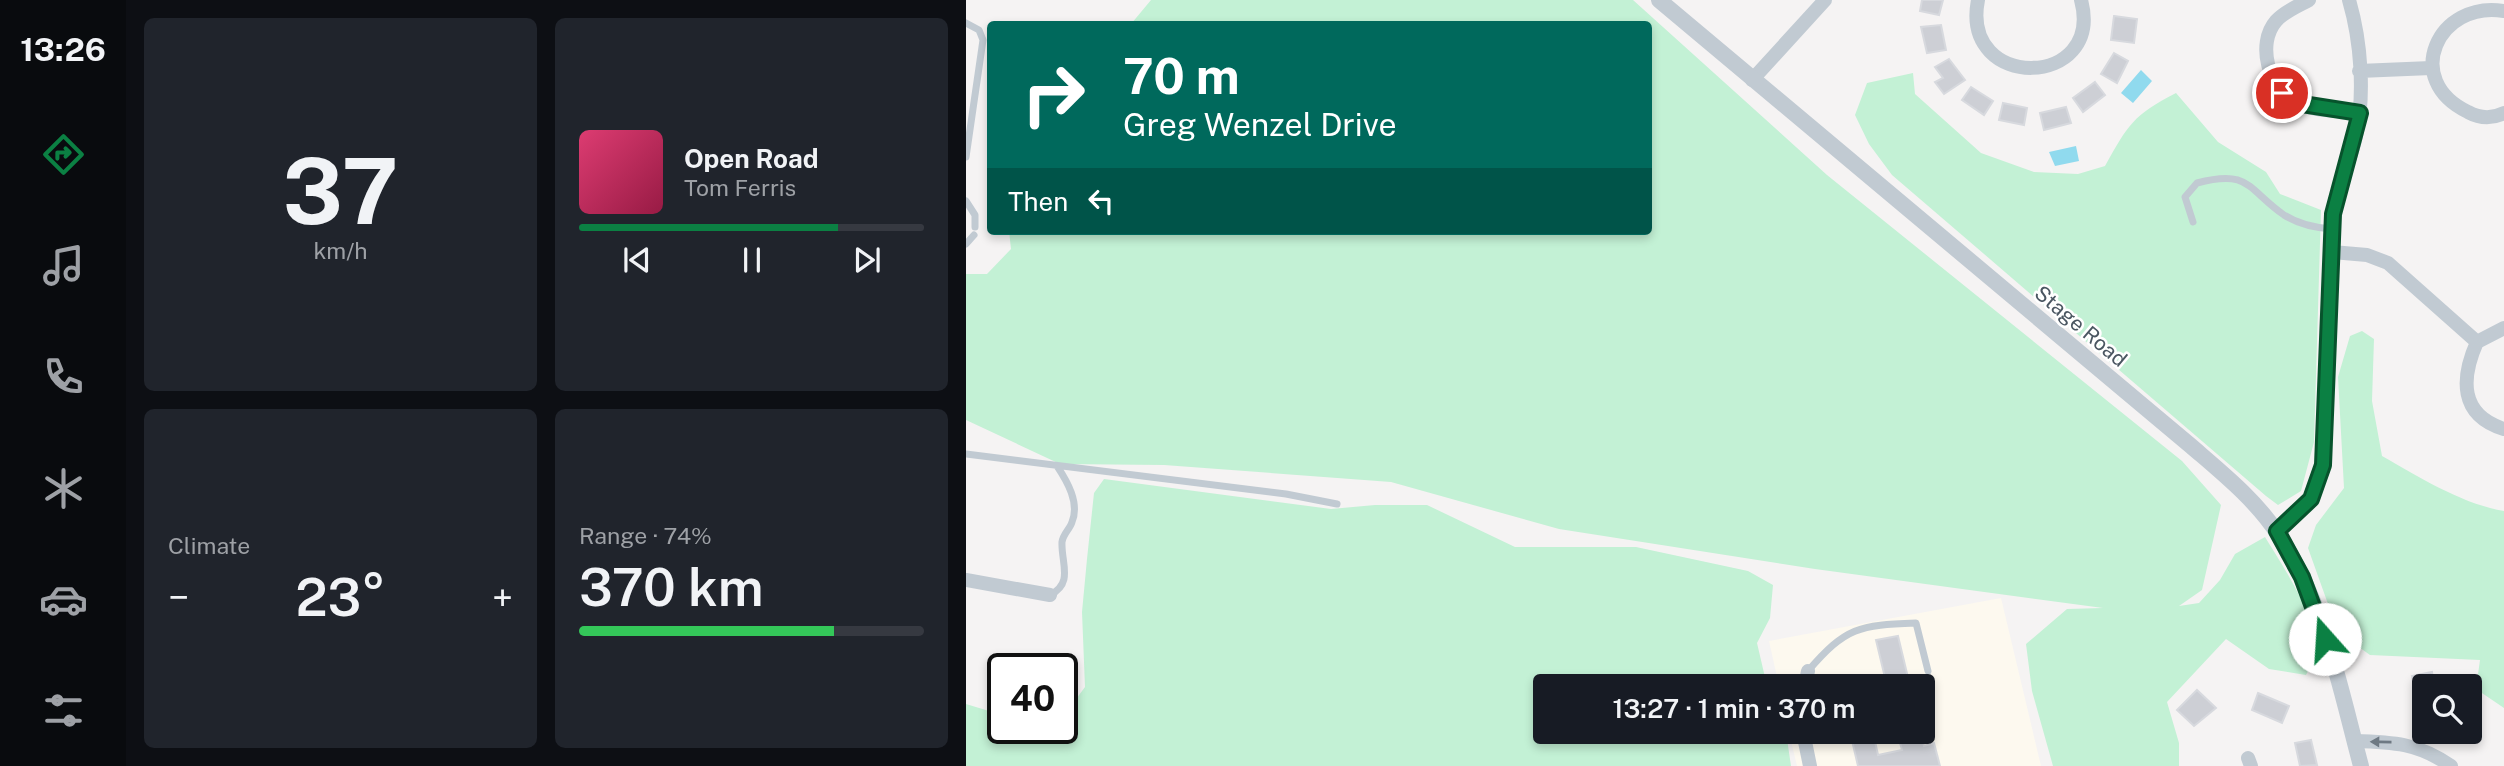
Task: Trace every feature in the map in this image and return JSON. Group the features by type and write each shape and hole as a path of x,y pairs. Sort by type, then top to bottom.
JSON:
{"street":[{"name":"Stage Road","path":"1659,0 2191,446 2228,479 2277,531 2302,577 2319,620 2361,766"},
{"path":"1752,80 1825,0"},
{"path":"1978,0 1977,25 1988,48 2005,63 2019,69 2037,70 2052,66 2076,45 2086,16 2081,0"},
{"path":"2309,0 2275,22 2268,37 2270,71 2282,93 2296,103 2360,113"},
{"path":"2277,531 2311,499 2323,465 2333,229 2337,191 2356,138 2360,113 2349,0"},
{"path":"2504,12 2492,9 2471,13 2453,22 2440,36 2433,51 2431,68 2442,95 2454,105 2474,115 2490,117 2504,113"},
{"path":"2358,71 2431,68"},
{"path":"2332,252 2367,255 2388,263 2477,342"},
{"path":"2504,328 2477,342 2464,383 2467,395 2482,417 2492,425 2504,429"},
{"path":"966,580 1051,595"},
{"path":"2354,741 2400,742 2435,755 2451,766"},
{"path":"1805,744 1810,766"}],"lane":[{"path":"966,23 979,30 983,40 966,158"},
{"path":"2193,222 2186,197 2197,183 2229,177 2251,184 2287,217 2316,228 2333,229"},
{"path":"966,201 975,215 974,231 966,244"},
{"path":"966,454 1286,494 1337,504"},
{"path":"1051,595 1060,590 1065,582 1062,539 1073,521 1074,509 1072,494 1057,466"},
{"path":"1810,674 1832,643 1868,624 1916,624 1928,671"}],"shaded area":[{"path":"2001,598 2041,766 1797,766 1792,744 1935,744 1935,674 1776,674 1769,641"}],"green space":[{"path":"1151,0 1633,0 1827,175 2182,461 2221,505 2202,590 2179,606 2199,603 2220,580 2235,554 2265,537 2298,594 2312,627 2315,655 2306,675 2269,669 2226,639 2167,702 2179,743 2179,766 2053,766 2032,691 2026,644 2067,609 2103,608 1815,569 1559,529 1391,482 1164,465 1060,464 966,420 966,274 987,274 1011,249 1009,235 1652,235 1652,21 1134,21"},
{"path":"1913,73 1915,94 1981,153 2034,172 2078,174 2105,166 2133,122 2150,108 2176,93 2218,142 2266,172 2280,194 2321,210 2314,442 2301,491 2278,505 2266,496 1892,175 1869,144 1855,115 1867,83"},
{"path":"2362,331 2374,339 2372,401 2382,456 2457,496 2504,511 2504,708 2482,693 2482,674 2478,674 2480,660 2370,655 2338,632 2308,548 2316,525 2344,488 2338,377 2350,336"},
{"path":"1104,479 1331,509 1375,505 1427,505 1515,547 1636,547 1748,571 1773,585 1770,618 1757,643 1764,674 1533,674 1533,744 1788,744 1791,766 966,766 966,704 987,710 987,744 1078,744 1078,696 1085,687 1082,612 1094,493"}],"water":[{"path":"2141,70 2152,81 2133,103 2121,93"},
{"path":"2076,146 2079,161 2055,166 2049,152"}],"building":[{"path":"1922,0 1943,0 1939,15 1920,11"},
{"path":"2114,16 2137,19 2134,43 2111,40"},
{"path":"1941,25 1946,50 1927,53 1921,27"},
{"path":"2114,53 2128,61 2117,83 2101,74"},
{"path":"1949,59 1965,80 1944,94 1935,82 1943,78 1935,67"},
{"path":"2095,82 2105,95 2083,112 2073,98"},
{"path":"1971,87 1993,101 1984,115 1962,100"},
{"path":"2003,103 2027,108 2024,125 1999,120"},
{"path":"2066,107 2071,123 2044,130 2040,113"},
{"path":"1898,636 1907,674 1884,674 1876,640"},
{"path":"2197,690 2216,708 2194,726 2177,710"},
{"path":"2258,693 2289,706 2282,723 2252,710"},
{"path":"2311,740 2317,765 2300,766 2295,743"},
{"path":"1853,744 1876,744 1878,755 1902,750 1900,744 1934,744 1940,766 1858,766"}],"route":[{"path":"2282,93 2296,103 2360,113 2356,138 2337,191 2333,214 2323,465 2311,499 2277,531 2302,577 2325,639"}]}
